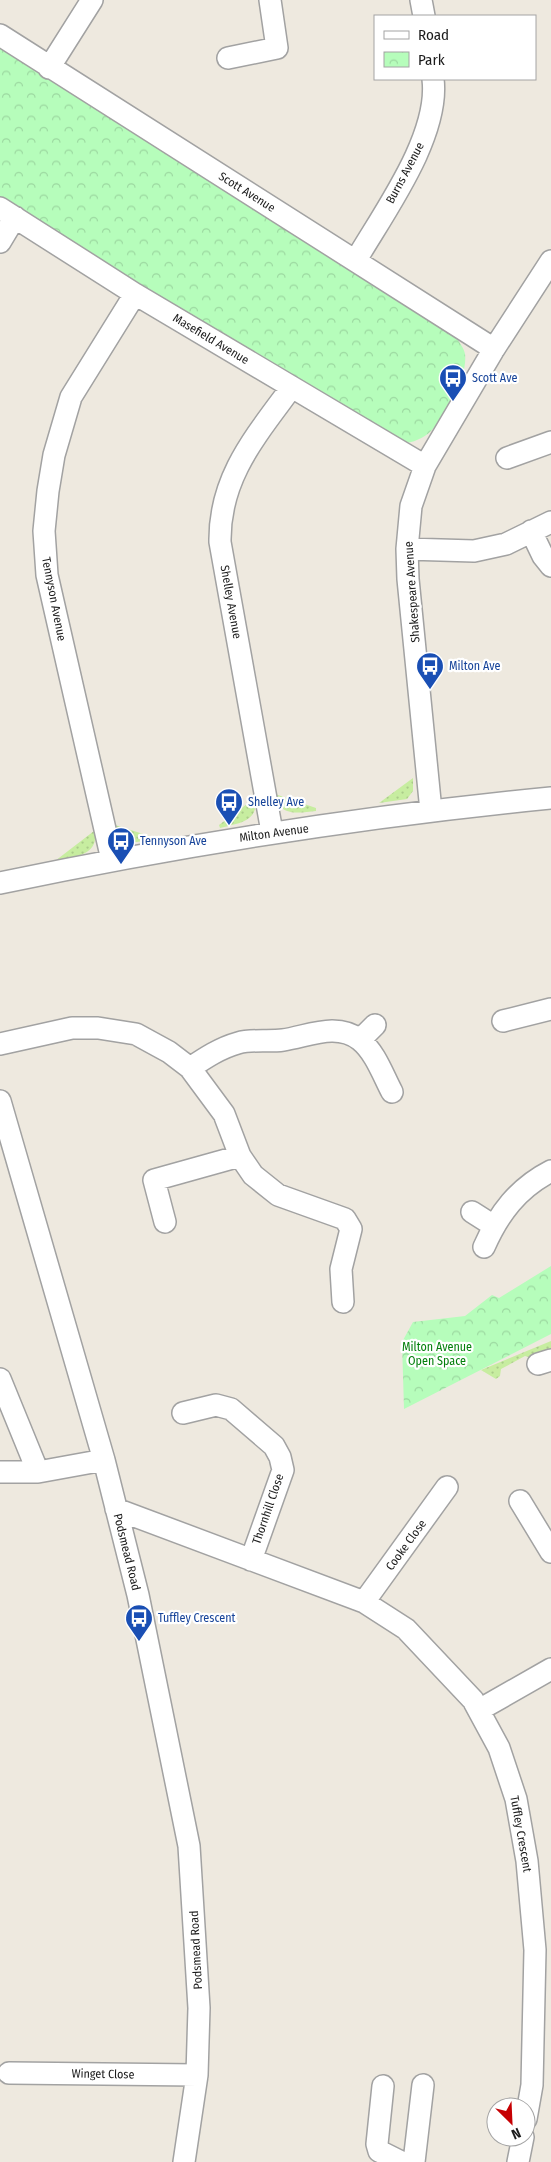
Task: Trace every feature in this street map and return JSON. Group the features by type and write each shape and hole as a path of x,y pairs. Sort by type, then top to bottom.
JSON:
{"street":[{"path":"49,68 92,0"},
{"path":"228,58 277,48 270,0"},
{"path":"421,0 424,15"},
{"name":"Scott Avenue","path":"0,36 494,349"},
{"name":"Burns Avenue","path":"356,260 415,159 424,138 431,113 433,80"},
{"path":"0,242 8,212"},
{"name":"Masefield Avenue","path":"8,212 135,294 425,466"},
{"name":"Shakespeare Avenue","path":"431,811 406,550 411,506 425,466 494,349 551,261"},
{"name":"Tennyson Avenue","path":"112,860 47,575 44,531 54,455 71,397 135,294"},
{"name":"Shelley Avenue","path":"272,832 220,542 220,521 228,486 242,456 291,388"},
{"path":"507,458 551,442"},
{"path":"406,550 474,551 506,544 551,522"},
{"path":"531,531 543,556 551,566"},
{"name":"Milton Avenue","path":"0,883 112,860 272,832 431,811 551,798"},
{"path":"503,1021 551,1009"},
{"path":"360,1040 375,1025"},
{"path":"0,1044 72,1028 98,1028 136,1034 169,1052 190,1068 224,1114 240,1156 254,1175 278,1195 345,1219 351,1230 341,1269 343,1302"},
{"path":"190,1068 224,1048 240,1042 282,1040 326,1030 346,1033 360,1040 372,1054 392,1092"},
{"name":"Podsmead Road","path":"0,1101 104,1460 138,1596 189,1846 199,2008 197,2076 184,2162"},
{"path":"165,1222 154,1180 240,1156"},
{"path":"484,1247 504,1208 525,1186 551,1171"},
{"path":"472,1212 494,1226"},
{"path":"0,1379 38,1472"},
{"name":"Thornhill Close","path":"183,1413 216,1405 231,1409 274,1446 280,1457 283,1470 251,1560"},
{"path":"0,1472 38,1472 104,1460"},
{"name":"Cooke Close","path":"364,1602 447,1487"},
{"path":"520,1501 548,1539"},
{"name":"Tuffley Crescent","path":"116,1509 364,1602 406,1629 447,1670 473,1700 498,1748 516,1799 527,1861 535,1950 532,2085 530,2097"},
{"path":"479,1710 551,1669"},
{"name":"Winget Close","path":"9,2073 197,2076"},
{"path":"414,2162 423,2085"},
{"path":"383,2086 377,2144 380,2151 401,2162"},
{"path":"518,2162 521,2147"}],"green space":[{"path":"0,46 456,337 463,347 465,354 463,374 449,407 436,426 418,440 397,444 0,197"},
{"path":"413,778 413,791 407,799 379,803"},
{"path":"275,794 316,808 316,811 296,813 285,810 277,801"},
{"path":"255,798 254,812 251,817 240,823 220,828 219,825"},
{"path":"115,825 159,839 129,843 118,835"},
{"path":"94,831 95,839 93,845 84,854 55,861"},
{"name":"Milton Avenue Open Space","path":"551,1266 551,1334 404,1409 402,1342 413,1322 465,1316 492,1295 499,1298"},
{"path":"551,1341 551,1350 532,1358 525,1356 501,1369 500,1376 496,1379 481,1370"}],"place":[{"name":"Scott Ave","path":"453,402"},
{"name":"Milton Ave","path":"430,690"},
{"name":"Shelley Ave","path":"229,826"},
{"name":"Tennyson Ave","path":"121,865"},
{"name":"Tuffley Crescent","path":"139,1642"}]}
